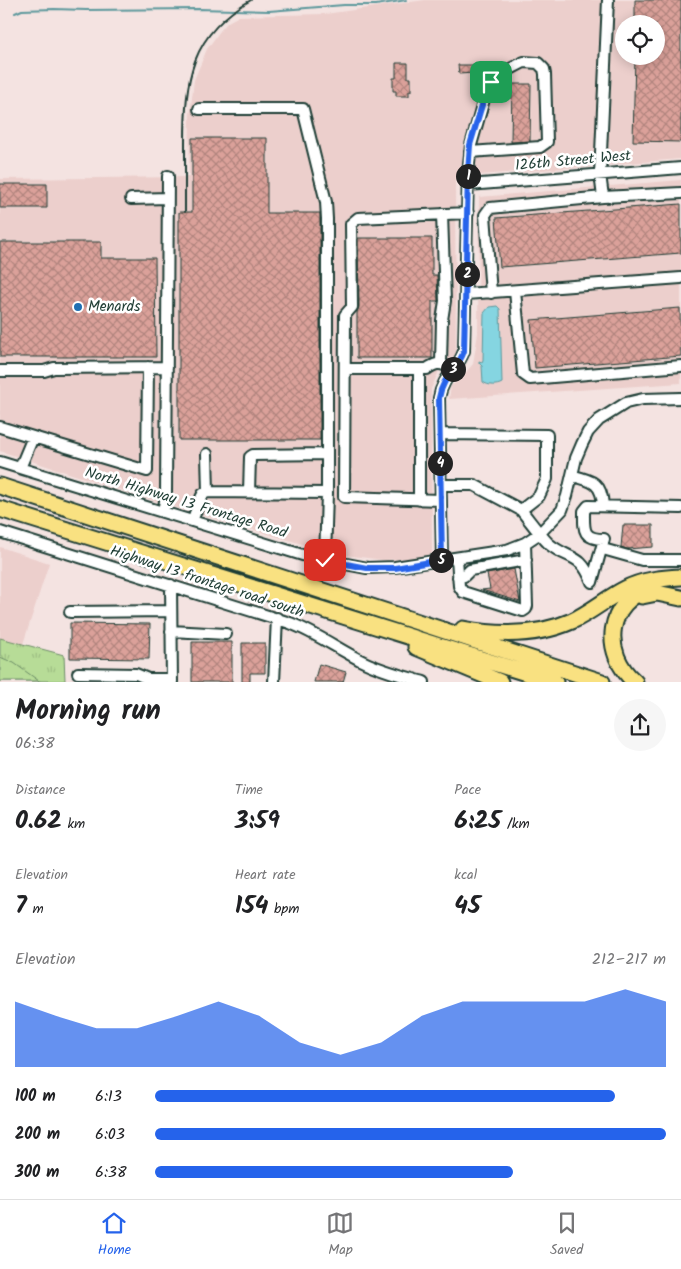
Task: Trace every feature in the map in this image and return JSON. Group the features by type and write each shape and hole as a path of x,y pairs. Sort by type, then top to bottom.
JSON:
{"highway":[{"path":"0,486 602,682"},
{"path":"0,509 554,682"},
{"path":"389,612 472,631 500,634 543,631 574,620 638,583 654,579 681,578"},
{"path":"635,682 620,666 614,652 612,641 616,618 626,602 637,594 652,588 681,587"},
{"path":"626,602 648,594 657,593 665,593 681,598"},
{"path":"355,620 500,682"}],"street":[{"path":"603,197 600,174 608,0"},
{"path":"442,560 439,398 444,380 462,359 464,351 470,145 488,85 518,65 538,62 544,69 545,74 547,142 540,147 470,152"},
{"path":"199,109 302,109 326,202 327,219 325,560"},
{"name":"126th Street West","path":"468,185 681,168"},
{"path":"163,512 166,496 168,176"},
{"path":"491,292 485,215 490,208 603,197 681,193"},
{"path":"131,199 167,198"},
{"path":"441,500 344,497 345,316 352,308 351,224 358,218 468,213"},
{"path":"441,363 442,320 445,301 442,214"},
{"path":"466,294 681,278"},
{"path":"515,291 523,374 530,380 681,366"},
{"path":"345,368 427,368 441,363 453,370"},
{"path":"0,427 147,471 148,367"},
{"path":"0,372 44,371 54,368 167,367"},
{"path":"419,368 419,500"},
{"name":"North Highway 13 Frontage Road","path":"0,462 325,560 367,568 395,568 506,550 525,543 540,533 562,510 573,476 576,458 588,432 600,420 626,403 643,399 681,398"},
{"path":"440,434 547,435 547,480 539,496 521,510"},
{"path":"20,468 33,437"},
{"path":"207,454 208,492"},
{"path":"249,492 250,457 253,455 327,454"},
{"path":"573,476 590,480 598,486 601,491 603,506"},
{"path":"441,485 474,485 521,510 555,548 582,562 592,582 603,549 604,539 588,536 584,529 584,511 588,506 681,508"},
{"path":"192,521 203,494 208,492 326,493"},
{"name":"Highway 13 frontage road south","path":"0,532 277,618 304,628 362,661 386,671 424,682"},
{"path":"457,558 459,586 462,592 523,611 526,610 527,606 525,543"},
{"path":"603,549 642,560 681,560"},
{"path":"458,577 464,576 470,570 526,560"},
{"path":"78,674 136,674 148,679 172,680 171,585"},
{"path":"70,612 171,611"},
{"path":"274,682 277,618"},
{"path":"171,631 226,634"}],"shaded area":[{"path":"425,0 681,0 681,159 455,177 456,355 439,371 431,389 432,554 424,558 383,560 337,554 171,506 0,451 0,179 189,177 190,115 194,80 207,49 228,22 239,16 325,14"},
{"path":"681,180 681,383 449,399 451,386 473,364 478,333 479,197"},
{"path":"0,547 49,563 23,644 0,638"}],"green space":[{"path":"0,638 64,655 65,681 0,681"},
{"path":"0,657 14,663 39,681 0,681"}],"water":[{"path":"497,306 500,309 502,383 492,385 483,382 482,366 479,361 482,362 483,360 484,313 489,307"}],"building":[{"path":"635,0 681,0 681,142 633,141 635,65 665,65 665,15 635,15"},
{"path":"396,63 408,63 408,78 411,78 409,96 396,96 396,91 393,91 393,78 396,78"},
{"path":"458,65 474,65 474,73 459,74"},
{"path":"512,84 531,84 530,141 511,142"},
{"path":"192,138 267,138 267,213 320,213 320,440 179,440 179,212 192,212"},
{"path":"0,184 47,184 47,208 0,208"},
{"path":"681,204 681,253 500,267 496,218"},
{"path":"358,238 432,238 432,275 437,275 438,301 432,301 432,358 357,358 357,312 359,307"},
{"name":"Menards","path":"0,242 101,242 101,258 155,258 156,357 0,357"},
{"path":"680,308 681,356 535,368 531,320"},
{"path":"623,525 653,525 653,547 627,549 621,547"},
{"path":"514,569 520,602 482,590 490,589 487,574"},
{"path":"70,623 150,624 149,659 70,658"},
{"path":"192,642 232,642 232,682 192,682"},
{"path":"242,643 265,643 265,673 250,673 250,682 242,682"},
{"path":"319,664 346,672 343,682 314,682"}],"waterway":[{"path":"15,13 22,10 54,9 269,11 344,5 376,5 406,0"}],"railway":[{"path":"185,212 185,120 190,79 195,61 203,44 215,28 231,13 251,0"}],"place":[{"name":"Menards","path":"78,307"}],"route":[{"path":"325,560 367,568 395,568 442,560 439,398 444,380 462,359 466,341 470,145 488,85 491,82"}]}
